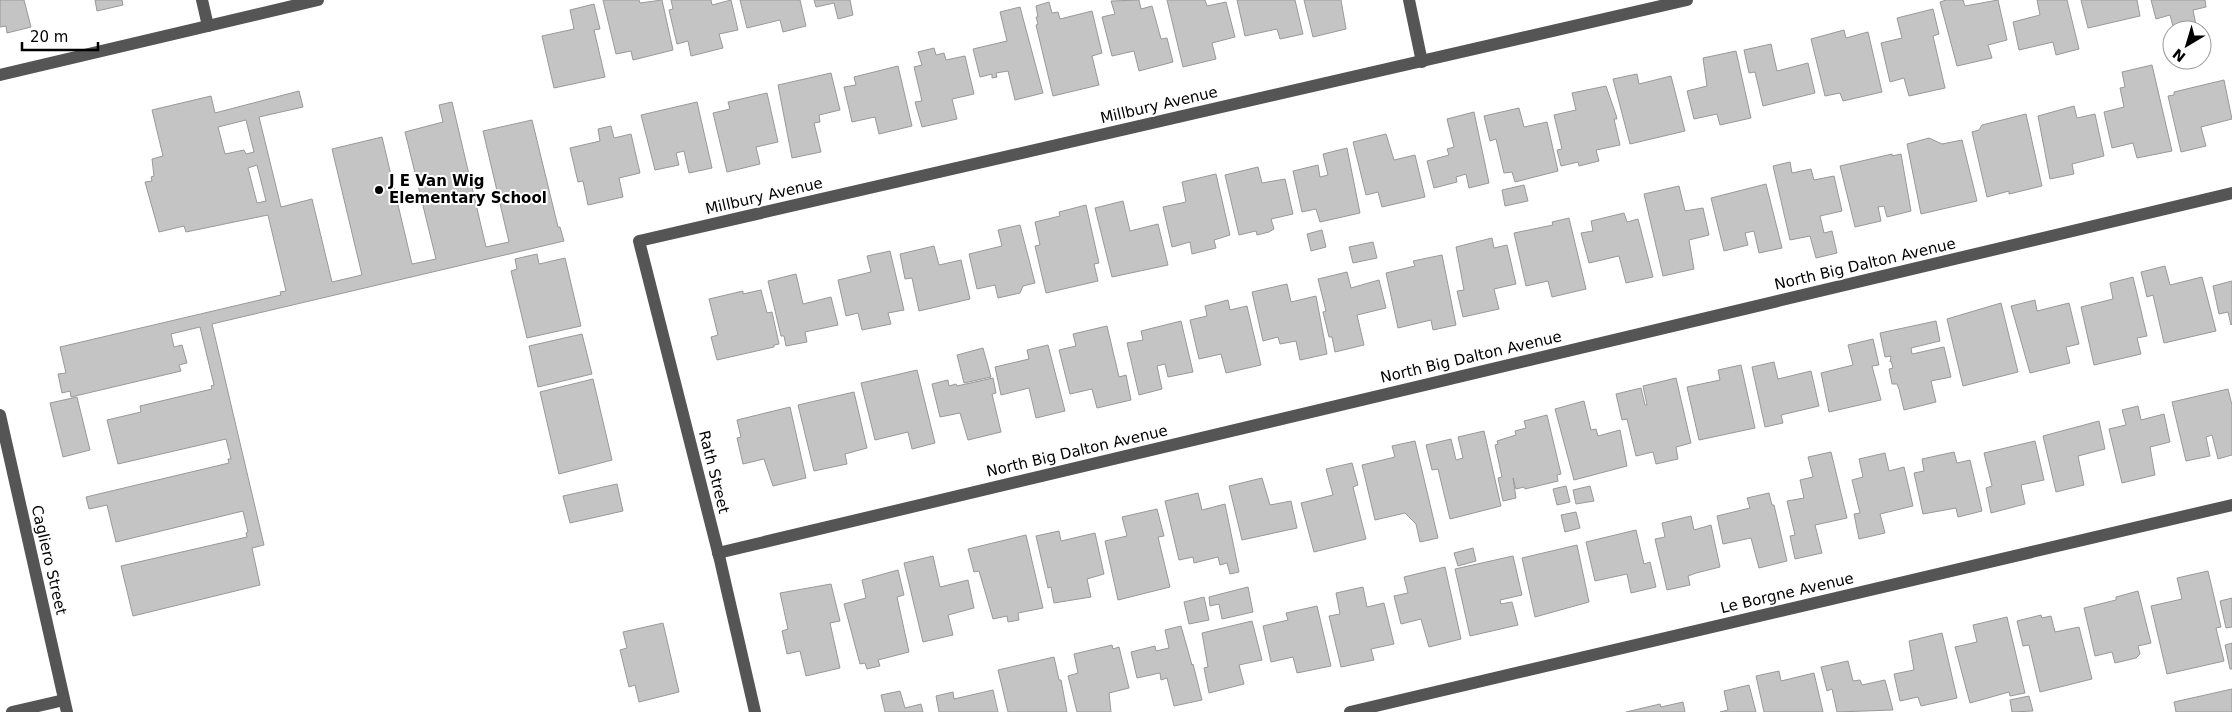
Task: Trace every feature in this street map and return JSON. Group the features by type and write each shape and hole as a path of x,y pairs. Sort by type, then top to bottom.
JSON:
{"street":[{"path":"202,0 208,26"},
{"path":"0,75 318,0"},
{"path":"1409,0 1422,62"},
{"name":"Millbury Avenue","path":"639,241 1686,0"},
{"name":"North Big Dalton Avenue","path":"718,553 2232,193"},
{"name":"Rath Street","path":"639,241 718,553 755,712"},
{"name":"Cagliero Street","path":"0,415 66,706"},
{"name":"Le Borgne Avenue","path":"1350,712 2232,505"},
{"path":"12,712 66,706"}],"building":[{"path":"0,0 24,0 31,27 7,33 6,26 0,27"},
{"path":"95,0 122,0 123,5 97,11"},
{"path":"603,0 639,0 640,3 662,0 673,50 633,60 631,51 616,54"},
{"path":"671,0 711,0 712,5 731,0 738,30 719,34 723,48 691,56 688,41 677,44 669,10 673,9"},
{"path":"740,0 800,0 806,26 783,32 780,20 747,28"},
{"path":"814,0 850,0 853,15 838,19 834,3 816,7"},
{"path":"1139,0 1141,9 1152,6 1161,39 1167,38 1173,62 1139,71 1134,51 1112,56 1102,17 1115,14 1111,1"},
{"path":"1167,0 1205,0 1207,6 1226,2 1235,37 1212,43 1216,59 1183,67"},
{"path":"1237,0 1295,0 1303,34 1280,39 1277,29 1245,36"},
{"path":"1304,0 1341,0 1346,29 1313,37"},
{"path":"1963,0 1965,6 1998,0 2007,40 1988,45 1992,58 1957,66 1940,2"},
{"path":"2037,0 2067,0 2079,49 2056,55 2053,42 2019,50 2013,22 2040,15"},
{"path":"2081,0 2137,0 2140,16 2088,28"},
{"path":"2151,0 2205,0 2206,7 2193,10 2195,20 2171,20 2170,15 2156,19"},
{"path":"1049,2 1052,13 1058,12 1060,19 1092,11 1102,53 1092,56 1099,85 1053,96 1036,25 1038,24 1036,17 1038,17 1036,6"},
{"path":"594,4 600,29 594,30 605,77 554,88 542,36 574,29 570,10"},
{"path":"1020,7 1043,93 1015,100 1008,71 996,73 997,77 992,78 992,74 980,77 973,49 1007,41 1000,12"},
{"path":"1933,9 1939,34 1933,36 1945,88 1909,96 1904,78 1890,82 1881,43 1902,38 1897,18"},
{"path":"1844,30 1846,38 1868,32 1882,92 1843,101 1840,93 1825,96 1811,39"},
{"path":"1771,44 1777,71 1808,63 1815,93 1763,106 1755,72 1749,73 1744,50"},
{"path":"934,48 936,55 944,53 946,60 965,56 974,94 952,99 957,119 922,127 915,102 922,101 914,67 922,65 918,52"},
{"path":"1736,51 1751,118 1720,125 1717,114 1694,119 1687,91 1707,86 1703,58"},
{"path":"2152,65 2172,151 2137,158 2133,143 2112,148 2104,112 2124,107 2120,88 2125,87 2122,72"},
{"path":"898,66 912,126 879,134 875,117 852,122 844,87 856,85 854,77"},
{"path":"831,73 840,110 819,115 820,122 814,123 821,152 792,158 778,85"},
{"path":"1637,74 1639,84 1671,76 1685,131 1630,144 1613,79"},
{"path":"2224,80 2232,119 2201,127 2206,146 2181,152 2168,96 2174,95 2174,92"},
{"path":"1606,86 1617,119 1614,119 1620,145 1596,150 1599,161 1579,166 1578,162 1561,166 1557,150 1562,149 1554,115 1576,110 1572,93"},
{"path":"299,91 303,107 259,117 281,207 312,199 332,282 362,275 332,149 382,137 412,264 436,259 405,132 443,122 439,105 452,102 486,247 509,242 483,131 532,120 558,227 560,227 564,241 212,324 264,545 252,548 260,585 133,616 121,566 247,537 246,533 248,532 243,511 116,542 107,505 89,509 86,497 229,463 228,459 231,459 226,439 118,464 107,420 141,412 140,406 212,389 211,386 214,385 200,327 171,334 174,347 182,345 187,363 179,365 181,371 71,397 70,391 62,393 58,374 66,373 60,347 281,295 280,292 286,291 268,215 186,232 184,226 159,232 145,182 152,181 151,177 154,176 152,159 163,156 152,110 211,96 215,113","holes":["246,120 254,152 246,154 244,150 225,154 218,127","257,165 266,201 257,203 248,168"]},
{"path":"767,93 778,142 756,147 760,164 727,172 713,113 730,109 728,102"},
{"path":"697,102 712,168 689,173 684,151 676,153 679,165 655,170 641,115"},
{"path":"2074,106 2077,118 2095,114 2104,156 2072,164 2074,174 2050,179 2038,116"},
{"path":"1519,108 1524,127 1547,122 1558,171 1515,182 1512,172 1504,173 1496,139 1490,141 1484,116"},
{"path":"1474,112 1489,183 1469,188 1466,174 1456,177 1457,182 1434,188 1427,161 1449,155 1447,149 1454,147 1447,119"},
{"path":"2026,114 2042,186 2009,194 2009,191 1987,197 1972,132 1979,130 1982,125"},
{"path":"611,126 614,138 631,134 640,173 619,178 623,197 588,205 583,181 578,182 570,148 600,141 598,129"},
{"path":"1386,134 1394,160 1415,155 1425,197 1382,207 1378,192 1366,195 1353,142"},
{"path":"1929,138 1942,144 1962,140 1977,201 1921,214 1907,144"},
{"path":"1347,148 1360,213 1320,222 1316,209 1302,212 1293,171 1318,165 1320,177 1328,175 1323,154"},
{"path":"1892,154 1892,156 1901,154 1911,211 1887,217 1884,206 1878,207 1881,221 1855,227 1840,166"},
{"path":"1790,162 1792,173 1811,169 1814,180 1834,176 1842,211 1820,216 1824,233 1832,231 1837,253 1816,258 1810,236 1790,240 1773,166"},
{"path":"1258,167 1262,183 1285,179 1293,214 1271,219 1274,229 1269,232 1257,235 1256,231 1239,235 1225,175"},
{"path":"1216,174 1230,235 1214,240 1216,248 1192,254 1190,242 1172,247 1163,207 1186,202 1182,182"},
{"path":"1766,184 1782,248 1759,253 1754,231 1745,233 1748,245 1724,251 1711,198"},
{"path":"1524,185 1528,201 1505,206 1502,190"},
{"path":"1679,186 1685,211 1703,208 1709,235 1689,240 1694,269 1663,276 1644,194"},
{"path":"1123,201 1130,231 1158,224 1168,265 1112,277 1095,208"},
{"path":"1086,205 1099,263 1094,264 1098,281 1046,293 1035,246 1040,245 1035,222 1060,216 1059,212"},
{"path":"1624,213 1627,222 1638,219 1653,277 1626,283 1619,256 1589,263 1581,233 1593,231 1591,221"},
{"path":"1569,218 1586,289 1552,297 1548,281 1526,286 1514,233 1553,225 1552,222"},
{"path":"1020,225 1035,283 1023,286 1020,293 998,298 995,285 977,289 969,254 1002,246 998,230"},
{"path":"1322,230 1326,247 1311,251 1307,234"},
{"path":"1492,238 1494,248 1507,245 1516,284 1494,289 1499,309 1463,317 1457,291 1464,290 1456,247"},
{"path":"1373,242 1377,258 1353,263 1349,247"},
{"path":"934,246 939,265 961,260 970,299 919,311 912,278 905,279 900,254"},
{"path":"890,251 904,310 888,313 891,324 862,330 858,313 846,316 838,280 871,272 867,256"},
{"path":"537,254 539,264 565,258 581,326 527,338 511,271 517,269 515,259"},
{"path":"1442,255 1456,325 1433,330 1431,320 1398,328 1386,273 1415,266 1413,261"},
{"path":"2165,266 2170,285 2202,277 2216,331 2164,343 2153,295 2147,297 2141,272"},
{"path":"1347,272 1351,288 1379,280 1386,308 1357,315 1364,345 1335,352 1323,312 1326,311 1318,279"},
{"path":"796,274 803,304 831,297 838,325 805,332 807,342 786,346 784,336 781,336 768,281"},
{"path":"2133,277 2147,336 2137,338 2141,354 2094,365 2081,307 2113,299 2110,283"},
{"path":"2232,281 2231,325 2228,312 2219,314 2213,286"},
{"path":"1287,284 1291,302 1316,296 1327,354 1300,360 1296,341 1280,344 1278,337 1263,341 1252,292"},
{"path":"761,290 767,313 772,312 779,344 774,345 774,347 717,360 711,337 718,335 709,299 743,291 743,294"},
{"path":"1228,300 1230,310 1247,306 1261,365 1226,373 1221,354 1199,359 1190,320 1207,316 1205,306"},
{"path":"2035,300 2037,311 2069,303 2079,344 2066,347 2070,363 2030,373 2011,306"},
{"path":"2001,303 2018,372 1963,386 1947,319"},
{"path":"1181,321 1193,372 1168,377 1165,364 1157,366 1162,389 1139,395 1127,343 1143,340 1141,331"},
{"path":"1936,321 1940,341 1911,348 1912,354 1944,347 1951,377 1931,381 1936,402 1904,410 1897,384 1892,384 1889,369 1893,368 1890,362 1891,356 1885,357 1880,333"},
{"path":"1107,326 1119,377 1126,375 1131,400 1097,408 1092,389 1070,394 1059,350 1076,346 1073,334"},
{"path":"582,334 592,374 538,387 529,346"},
{"path":"1873,339 1879,365 1872,366 1881,400 1829,412 1821,373 1853,365 1848,345"},
{"path":"1048,345 1065,411 1036,418 1029,388 1001,395 995,367 1029,359 1027,350"},
{"path":"983,348 991,377 964,383 957,355"},
{"path":"1774,362 1778,379 1811,371 1819,406 1781,415 1783,423 1765,427 1752,367"},
{"path":"1741,365 1755,428 1699,440 1687,387 1720,380 1718,370"},
{"path":"917,370 935,443 912,449 908,432 875,440 861,383"},
{"path":"993,378 996,393 992,394 1001,432 968,440 960,413 940,417 932,384 948,380 949,386 956,384 957,386"},
{"path":"1676,378 1691,443 1676,447 1678,459 1656,464 1653,452 1636,456 1627,419 1622,420 1616,394 1641,388 1645,405 1647,405 1643,386"},
{"path":"593,379 612,460 559,474 540,392"},
{"path":"2228,389 2232,405 2232,455 2218,459 2212,435 2206,437 2210,456 2186,461 2172,402"},
{"path":"854,392 867,448 845,454 847,464 814,471 798,405"},
{"path":"77,397 90,450 63,457 50,403"},
{"path":"1584,401 1591,430 1596,429 1598,436 1620,430 1627,466 1574,480 1555,409"},
{"path":"2138,406 2141,420 2164,414 2170,442 2150,447 2155,475 2122,483 2109,429 2126,425 2122,410"},
{"path":"790,407 806,478 773,486 764,459 743,464 737,438 741,437 737,420"},
{"path":"1547,415 1561,474 1557,475 1558,481 1525,489 1524,487 1516,489 1513,478 1516,498 1503,501 1498,478 1502,477 1495,445 1498,444 1497,441 1516,435 1515,431 1526,428 1524,421"},
{"path":"2099,421 2105,449 2078,456 2084,485 2056,492 2043,436"},
{"path":"1484,431 1501,506 1450,519 1438,469 1432,470 1426,445 1451,439 1456,460 1463,458 1458,437"},
{"path":"1415,441 1438,538 1420,542 1416,524 1405,513 1375,520 1362,465 1395,457 1392,446"},
{"path":"2035,441 2044,480 2021,485 2025,504 1991,513 1986,488 1992,486 1984,453"},
{"path":"1831,452 1847,518 1815,525 1822,553 1795,559 1790,536 1795,535 1787,501 1804,498 1800,480 1813,477 1808,457"},
{"path":"1954,452 1957,463 1970,460 1982,511 1958,517 1956,508 1923,514 1914,473 1924,471 1922,459"},
{"path":"1885,453 1889,471 1904,467 1913,506 1880,514 1885,533 1859,539 1854,514 1860,513 1852,480 1863,477 1859,459"},
{"path":"1352,463 1358,485 1353,487 1366,539 1314,552 1301,503 1333,495 1326,469"},
{"path":"1262,478 1270,505 1291,501 1297,528 1242,540 1229,486"},
{"path":"617,484 623,511 570,523 563,496"},
{"path":"1566,486 1570,502 1557,505 1553,489"},
{"path":"1590,486 1594,501 1576,504 1573,490"},
{"path":"1198,493 1202,510 1225,504 1239,572 1230,574 1227,563 1220,565 1218,557 1194,563 1193,557 1179,560 1165,501"},
{"path":"1769,493 1772,505 1774,505 1787,561 1759,568 1751,538 1723,544 1717,516 1750,508 1747,498"},
{"path":"1157,509 1164,536 1158,537 1170,587 1118,600 1105,541 1127,536 1122,517"},
{"path":"1576,512 1580,528 1565,532 1561,515"},
{"path":"1691,516 1694,530 1711,525 1720,567 1688,576 1690,585 1667,590 1655,539 1665,537 1662,523"},
{"path":"1636,530 1644,564 1650,562 1656,587 1631,593 1627,574 1595,581 1586,542"},
{"path":"1059,531 1061,541 1095,533 1104,574 1087,579 1091,597 1054,603 1051,587 1048,588 1036,536"},
{"path":"1026,535 1043,608 1018,613 1019,620 1008,622 1007,616 993,619 979,571 974,572 968,549"},
{"path":"1577,545 1589,602 1535,617 1522,558"},
{"path":"1473,548 1476,561 1458,566 1454,553"},
{"path":"933,556 940,587 968,580 974,608 948,615 953,635 923,642 904,563"},
{"path":"1513,556 1522,595 1500,600 1501,604 1512,602 1518,625 1470,636 1455,569"},
{"path":"1445,567 1461,639 1429,647 1421,619 1401,624 1394,596 1408,593 1404,577"},
{"path":"898,570 904,595 897,597 909,652 878,660 880,666 867,669 865,663 860,664 844,604 866,598 862,580"},
{"path":"2208,571 2221,627 2216,628 2224,661 2167,674 2151,606 2182,599 2177,578"},
{"path":"831,584 840,621 830,623 840,668 806,676 800,651 787,654 782,631 788,629 780,593"},
{"path":"1248,587 1253,612 1222,619 1219,604 1210,606 1209,597"},
{"path":"1363,587 1367,607 1384,603 1394,644 1371,649 1374,660 1341,667 1329,616 1340,614 1336,593"},
{"path":"2138,591 2151,643 2138,646 2140,654 2136,658 2115,663 2112,652 2095,656 2084,608 2116,600 2116,597"},
{"path":"1204,597 1209,620 1189,624 1184,602"},
{"path":"2232,598 2232,627 2226,628 2220,601"},
{"path":"1317,606 1331,666 1297,673 1293,657 1271,662 1263,626 1288,620 1286,613"},
{"path":"2041,615 2042,618 2051,616 2055,632 2079,627 2092,679 2040,692 2029,645 2023,646 2017,621"},
{"path":"2007,617 2025,693 2010,696 2009,692 1970,703 1955,647 1977,642 1973,625"},
{"path":"1252,621 1262,660 1239,665 1244,684 1209,693 1204,668 1208,667 1202,633"},
{"path":"663,623 679,692 639,702 635,685 629,687 620,650 627,648 623,632"},
{"path":"1181,626 1202,700 1174,706 1167,678 1161,680 1160,673 1137,678 1131,652 1155,646 1156,651 1169,648 1165,630"},
{"path":"1942,633 1957,698 1921,706 1918,697 1900,701 1894,674 1914,670 1909,641"},
{"path":"2232,643 2232,669 2230,669 2225,645"},
{"path":"1112,645 1113,649 1119,647 1129,688 1109,693 1111,712 1077,712 1068,676 1078,673 1074,654"},
{"path":"1054,657 1059,680 1061,680 1067,712 1008,712 998,670"},
{"path":"1848,661 1853,681 1860,680 1862,685 1885,680 1893,710 1837,712 1832,689 1827,691 1821,667"},
{"path":"1779,671 1781,681 1814,673 1823,712 1764,712 1756,676"},
{"path":"1749,685 1756,712 1720,712 1728,710 1724,691"},
{"path":"2232,689 2232,712 2176,712 2174,702"},
{"path":"993,690 998,712 939,712 936,696 953,692 954,699"},
{"path":"900,691 905,708 921,704 923,712 885,712 881,695"},
{"path":"2029,696 2033,711 2012,712 2010,700"},
{"path":"1683,702 1685,712 1626,712 1660,704 1661,707"}],"place":[{"name":"J E Van Wig Elementary School","path":"379,190"}]}
